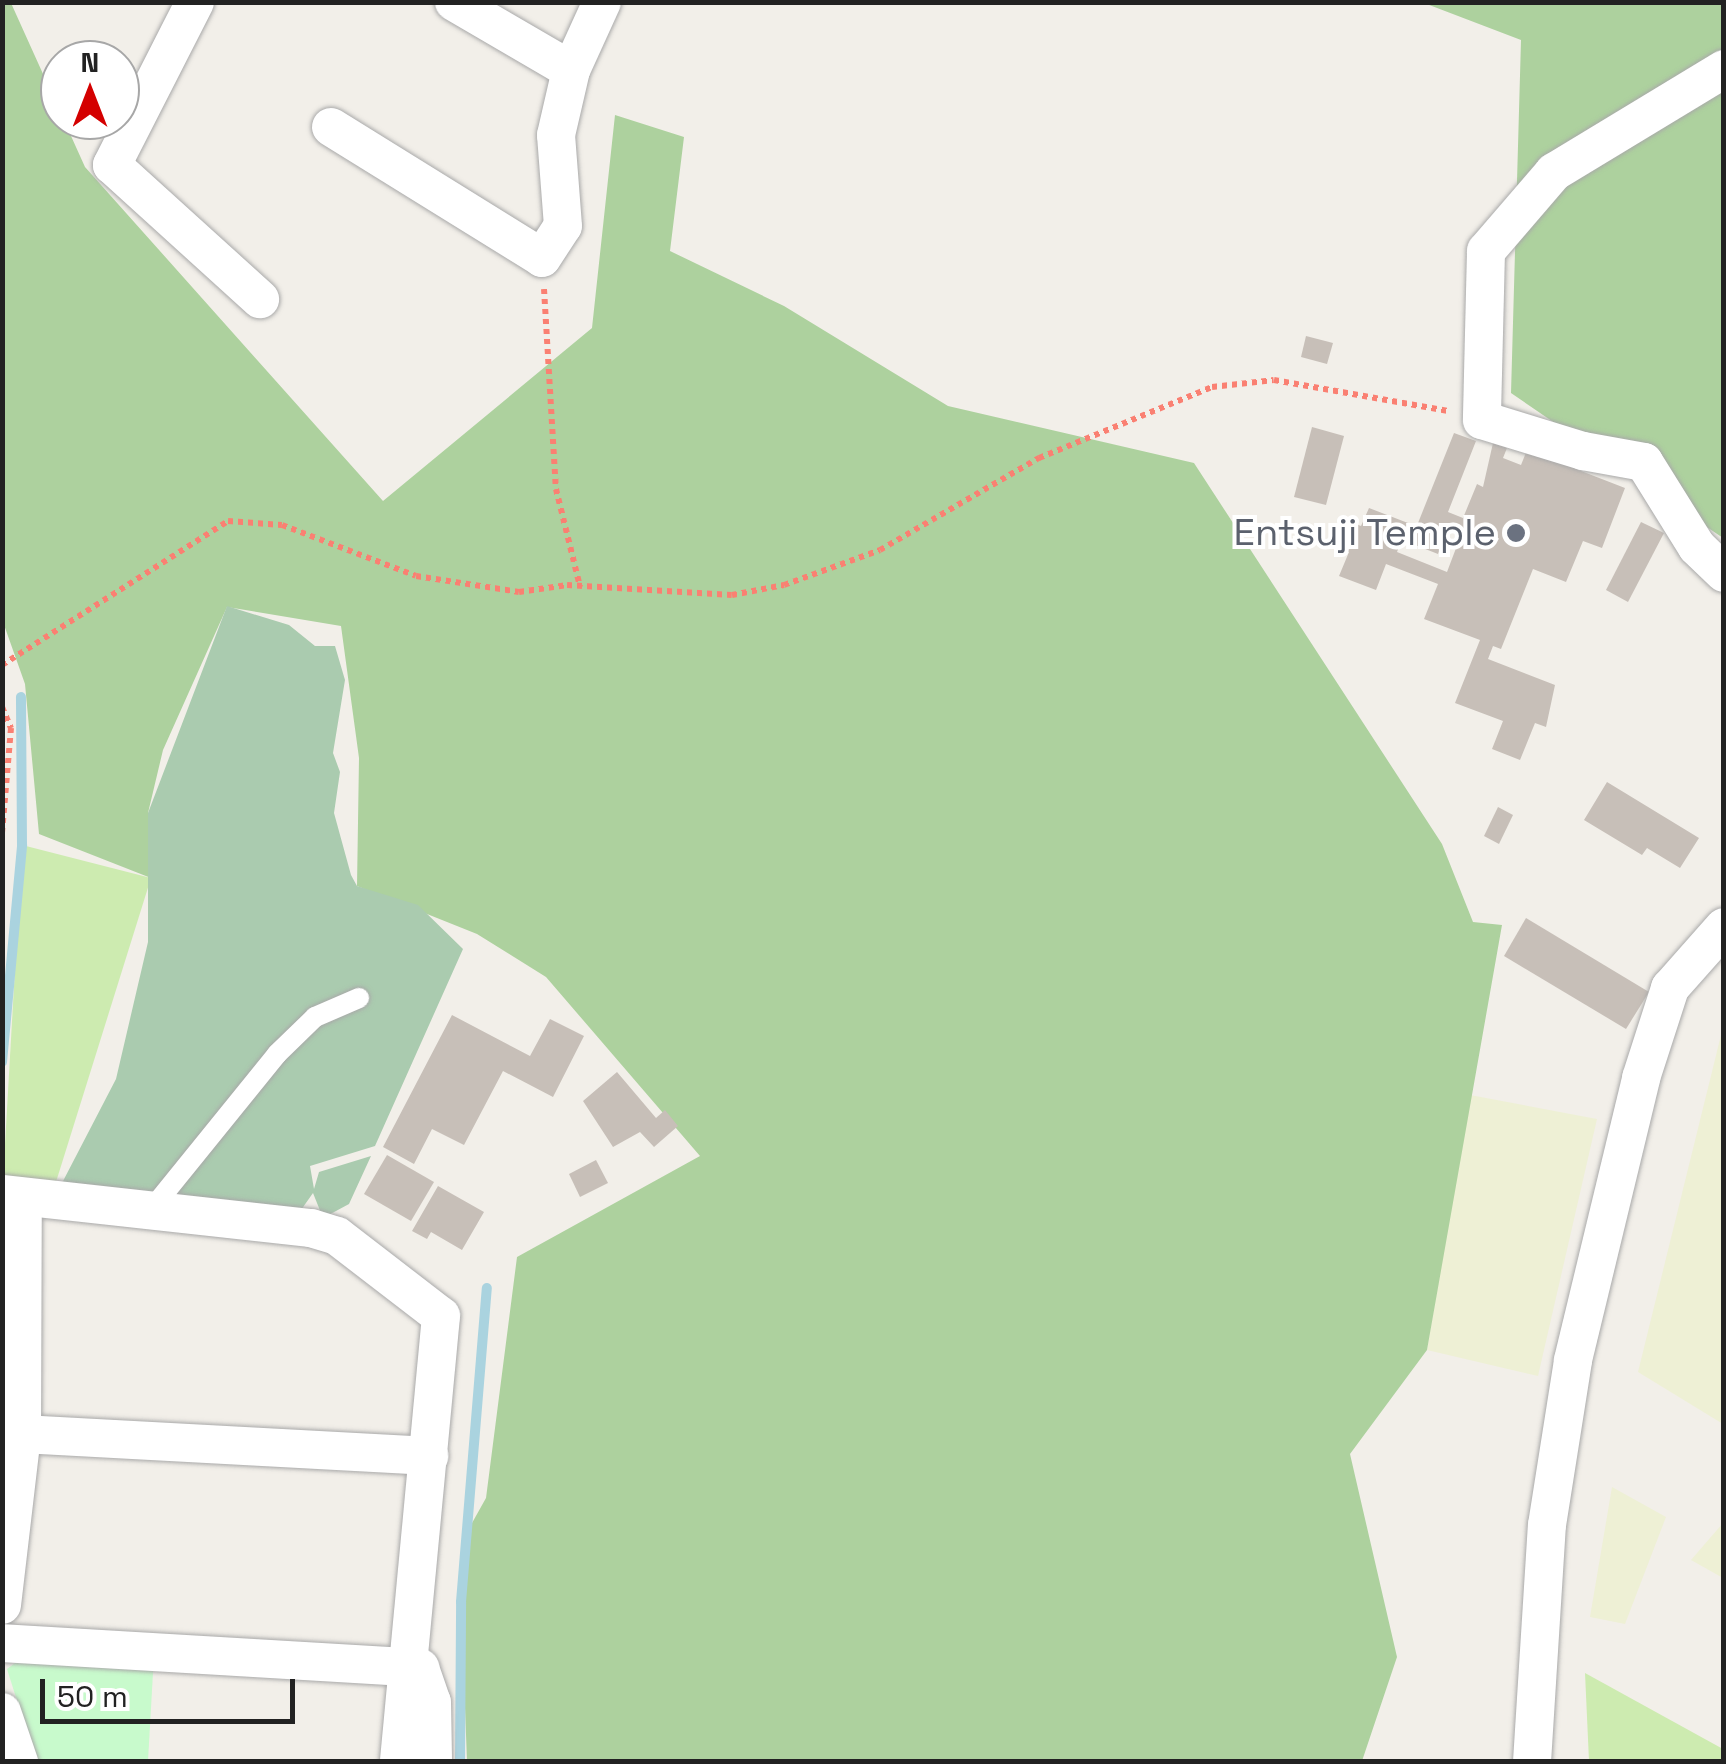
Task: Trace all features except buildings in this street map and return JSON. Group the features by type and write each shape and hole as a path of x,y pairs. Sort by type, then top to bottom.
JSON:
{"street":[{"path":"195,2 112,166 260,299"},
{"path":"454,2 571,70"},
{"path":"331,128 542,258 564,226 556,136 571,70 602,2"},
{"path":"1724,69 1554,172 1486,250 1482,420 1583,452 1644,462 1697,547 1724,573"},
{"path":"1532,1762 1547,1525 1574,1360 1641,1078 1670,988 1724,928"},
{"path":"2,1605 22,1434 13,1196 337,1236 427,1300 441,1316 398,1762"},
{"path":"22,1434 429,1456"},
{"path":"2,1643 420,1668 429,1685 433,1762"},
{"path":"2,1712 19,1762"}],"lane":[{"path":"150,1211 277,1054 316,1017 359,998"}],"path":[{"path":"542,258 556,489 580,587"},
{"path":"2,665 228,521 282,525 416,576 519,592 580,587 732,595 784,586 880,550 1040,458 1212,387 1274,380 1388,396 1482,420"},
{"path":"2,707 11,728 2,834"}],"green space":[{"path":"3,3 11,3 40,67 40,140 73,140 85,167 383,501 592,328 615,115 684,137 670,251 784,306 948,406 1194,463 1442,844 1473,922 1502,925 1427,1350 1350,1454 1397,1657 1362,1761 467,1761 461,1602 467,1532 486,1498 517,1257 700,1156 546,977 477,934 357,886 359,758 341,626 227,607 163,750 148,813 151,878 39,834 25,684 3,622"},
{"path":"1424,3 1723,3 1723,538 1511,393 1521,40"},
{"path":"227,606 289,625 315,646 335,646 345,680 333,753 340,772 334,813 351,875 357,886 418,905 463,949 375,1146 310,1166 314,1189 319,1172 371,1156 349,1204 323,1218 313,1193 301,1210 62,1183 116,1079 148,942 148,813"},
{"path":"22,845 151,878 56,1182 3,1180"},
{"path":"1723,1027 1723,1424 1638,1372"},
{"path":"1470,1095 1597,1119 1538,1376 1427,1350"},
{"path":"1612,1487 1666,1517 1625,1624 1590,1617"},
{"path":"1723,1523 1723,1578 1691,1560"},
{"path":"31,1651 154,1655 148,1761 36,1761 7,1669"},
{"path":"1585,1673 1723,1749 1723,1761 1589,1761"}],"waterway":[{"path":"2,1062 22,845 21,697"},
{"path":"460,1762 461,1602 487,1288"}],"place":[{"name":"Entsuji Temple","path":"1516,533"}]}
